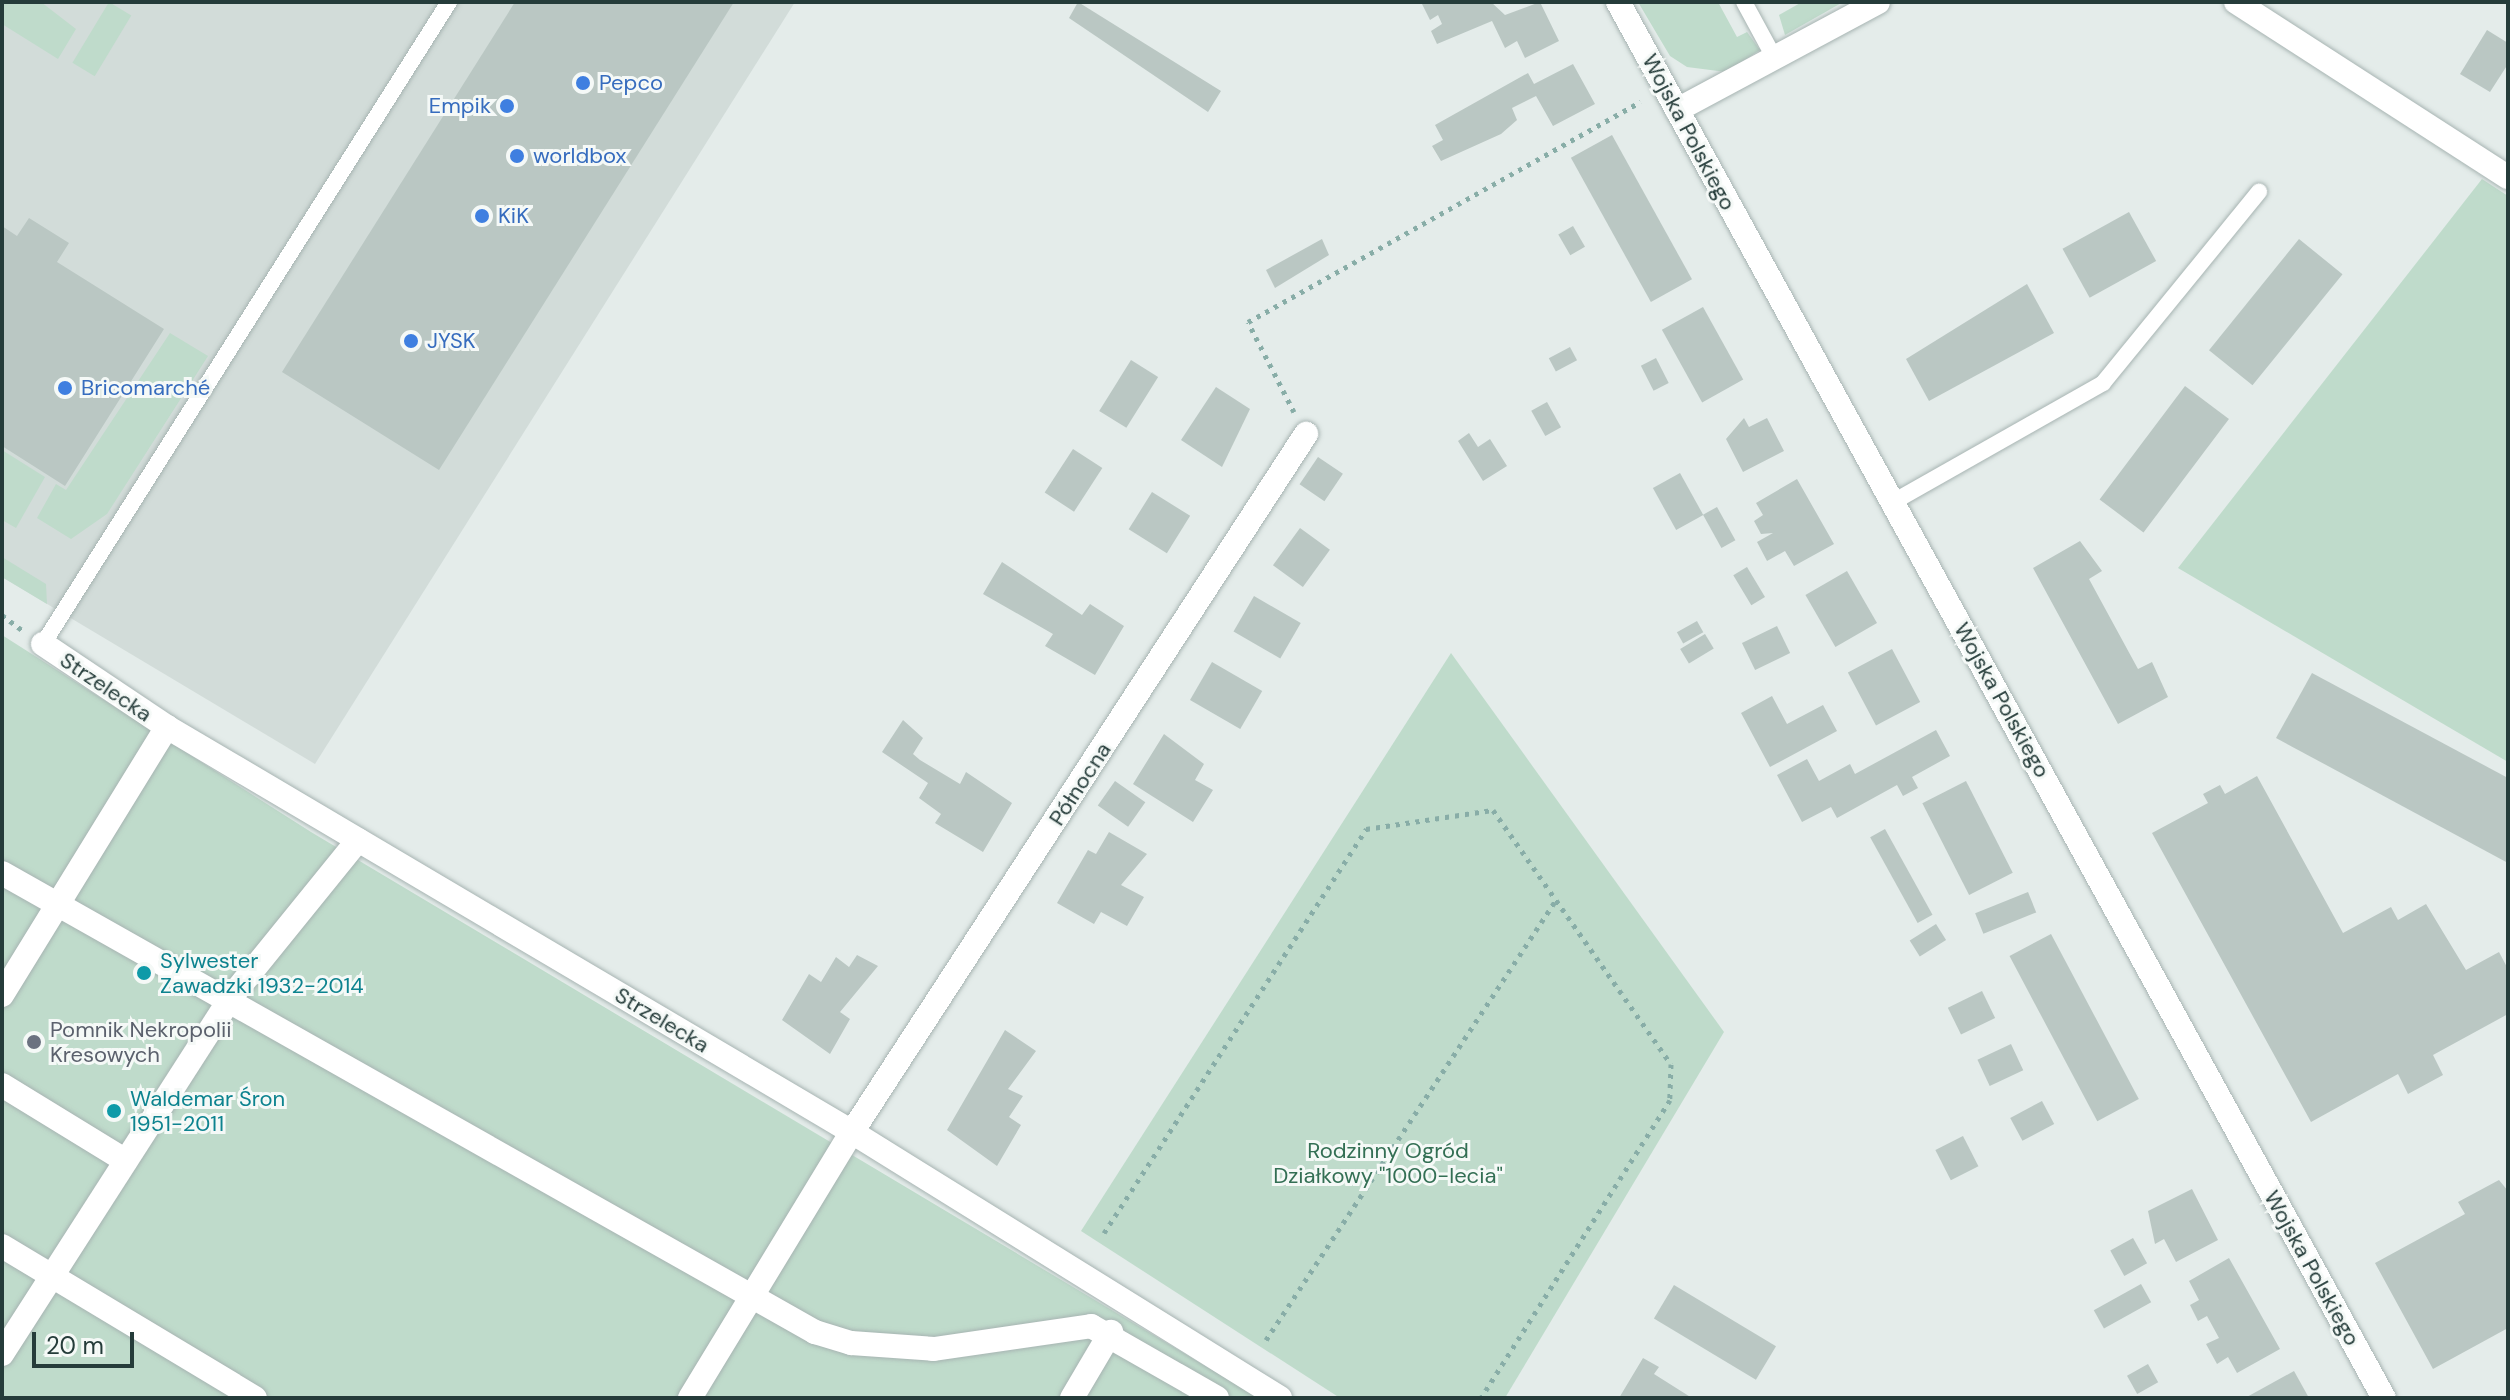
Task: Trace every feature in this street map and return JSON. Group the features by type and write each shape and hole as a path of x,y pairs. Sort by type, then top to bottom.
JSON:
{"street":[{"name":"Wojska Polskiego","path":"1618,2 2384,1398"},
{"path":"1677,110 1878,2"},
{"path":"2236,2 2508,177"},
{"name":"Północna","path":"690,1398 852,1132 1306,434"},
{"name":"Strzelecka","path":"43,644 167,727 852,1132 1280,1398"},
{"path":"2,995 167,727"},
{"path":"2,1354 231,997 358,840"},
{"path":"2,873 231,997 753,1293 815,1332 851,1343 934,1349 1091,1326 1111,1332 1217,1398"},
{"path":"2,1085 126,1161"},
{"path":"2,1246 255,1398"},
{"path":"1072,1398 1111,1332"}],"lane":[{"path":"43,644 449,2"},
{"path":"1744,2 1775,59"},
{"path":"1893,502 2103,383 2259,192"}],"path":[{"path":"1306,434 1248,322 1665,88"},
{"path":"1104,1233 1366,829 1493,810 1671,1064 1670,1100 1481,1398"},
{"path":"1266,1340 1556,900"}],"shaded area":[{"path":"2,2 795,2 315,764 2,577"}],"green space":[{"path":"2,2 41,2 76,29 58,59 2,24"},
{"path":"109,2 131,15 95,76 72,63"},
{"path":"1638,2 1718,2 1737,37 1747,32 1760,50 1726,72 1687,67 1670,56"},
{"path":"1802,2 1843,2 1785,35 1779,15"},
{"path":"2482,179 2508,196 2508,762 2178,568"},
{"path":"170,333 208,356 107,514 71,539 37,518 56,484 66,490"},
{"path":"2,450 45,477 16,528 2,520"},
{"path":"2,557 46,584 47,604 2,577"},
{"path":"2,635 311,832 1259,1398 2,1398"},
{"name":"Rodzinny Ogród Działkowy \"1000-lecia\"","path":"1451,653 1724,1032 1505,1398 1340,1398 1081,1231"}],"building":[{"path":"515,2 734,2 439,470 282,372"},
{"path":"1078,2 1221,91 1208,112 1069,18"},
{"path":"1421,2 1491,2 1505,15 1540,2 1559,41 1525,58 1517,41 1505,48 1492,21 1437,44 1431,31 1442,24 1438,15 1430,20"},
{"path":"2487,30 2508,43 2508,64 2490,92 2460,74"},
{"path":"1573,64 1595,104 1553,126 1536,96 1512,108 1517,120 1501,134 1441,161 1432,146 1443,140 1435,125 1528,73 1534,84"},
{"path":"1612,135 1692,279 1651,302 1571,158"},
{"path":"2129,212 2156,261 2090,298 2063,249"},
{"name":"Bricomarché","path":"29,218 69,243 57,262 164,329 65,486 2,446 2,226 17,236"},
{"path":"1573,226 1585,247 1570,255 1558,234"},
{"path":"1322,239 1329,255 1275,288 1266,270"},
{"path":"2299,239 2343,274 2253,385 2209,350"},
{"path":"2027,284 2054,333 1929,401 1906,359"},
{"path":"1703,307 1743,380 1702,402 1662,330"},
{"path":"1570,347 1577,360 1556,372 1549,358"},
{"path":"1656,358 1669,383 1654,391 1641,366"},
{"path":"1131,360 1158,377 1126,428 1099,411"},
{"path":"2185,386 2229,419 2143,533 2100,499"},
{"path":"1216,387 1250,409 1222,467 1181,440"},
{"path":"1547,402 1561,427 1545,436 1531,411"},
{"path":"1744,418 1749,427 1767,418 1784,451 1743,472 1726,439"},
{"path":"1469,433 1478,447 1490,439 1507,466 1483,481 1458,441"},
{"path":"1073,449 1102,468 1074,512 1045,493"},
{"path":"1318,457 1343,474 1324,501 1300,484"},
{"path":"1680,473 1703,515 1676,530 1653,488"},
{"path":"1797,479 1834,544 1794,566 1785,551 1767,561 1757,542 1773,533 1761,534 1754,521 1763,515 1756,503"},
{"path":"1152,492 1190,516 1167,553 1129,529"},
{"path":"1717,507 1735,540 1721,548 1703,515"},
{"path":"1300,528 1330,550 1303,587 1273,565"},
{"path":"2080,541 2102,571 2089,579 2138,669 2152,662 2168,697 2118,724 2033,568"},
{"path":"1002,562 1082,615 1090,604 1124,626 1095,675 1045,646 1053,634 983,594"},
{"path":"1747,567 1765,597 1751,605 1733,575"},
{"path":"1847,571 1877,623 1835,647 1805,595"},
{"path":"1254,596 1301,623 1280,659 1234,632"},
{"path":"1697,621 1703,632 1683,644 1677,632"},
{"path":"1777,626 1790,653 1755,670 1742,643"},
{"path":"1705,634 1714,649 1689,664 1680,649"},
{"path":"1892,649 1920,702 1876,725 1848,672"},
{"path":"1212,662 1262,691 1240,729 1190,700"},
{"path":"2312,673 2508,778 2508,863 2276,738"},
{"path":"1772,696 1787,724 1823,705 1837,731 1770,767 1741,713"},
{"path":"903,720 923,738 913,754 920,760 960,784 966,772 1012,803 983,852 935,823 941,814 919,798 928,783 882,752"},
{"path":"1936,730 1950,756 1912,777 1918,788 1903,796 1897,785 1837,818 1831,807 1802,822 1777,775 1807,759 1819,781 1850,764 1855,774"},
{"path":"1164,734 1204,764 1195,780 1213,790 1193,822 1133,784"},
{"path":"2257,776 2343,933 2391,907 2398,920 2426,904 2466,970 2499,952 2508,969 2508,1014 2433,1055 2443,1075 2408,1094 2398,1074 2311,1122 2152,833 2208,803 2203,794 2220,785 2225,794"},
{"path":"1115,781 1145,802 1128,827 1098,806"},
{"path":"1966,781 2013,873 1969,895 1922,803"},
{"path":"1885,829 1933,915 1918,923 1870,837"},
{"path":"1109,832 1147,854 1121,885 1144,897 1127,926 1101,912 1094,924 1057,903 1088,850 1096,854"},
{"path":"2028,892 2036,912 1983,934 1975,913"},
{"path":"1936,924 1946,940 1920,957 1910,940"},
{"path":"2051,934 2139,1099 2097,1121 2010,956"},
{"path":"857,955 878,966 840,1012 850,1019 830,1054 782,1020 809,974 821,982 836,957 849,967"},
{"path":"1982,991 1995,1018 1961,1035 1948,1008"},
{"path":"1005,1030 1036,1051 1008,1089 1023,1096 1009,1117 1021,1125 997,1166 947,1130"},
{"path":"2011,1044 2023,1070 1990,1086 1977,1060"},
{"path":"2042,1101 2054,1124 2022,1141 2010,1118"},
{"path":"1963,1136 1978,1166 1951,1180 1935,1150"},
{"path":"2499,1180 2508,1191 2508,1328 2433,1369 2375,1263 2465,1214 2458,1202"},
{"path":"2192,1189 2218,1240 2176,1262 2164,1239 2155,1244 2148,1211"},
{"path":"2133,1238 2147,1263 2124,1276 2110,1251"},
{"path":"2229,1258 2280,1349 2237,1373 2228,1357 2217,1364 2206,1344 2219,1338 2207,1316 2198,1321 2190,1305 2199,1300 2189,1281"},
{"path":"2141,1284 2151,1302 2104,1329 2094,1310"},
{"path":"1674,1285 1776,1346 1756,1380 1654,1318"},
{"path":"1643,1358 1659,1367 1654,1374 1692,1398 1619,1398"},
{"path":"2148,1364 2158,1382 2137,1394 2127,1376"},
{"path":"2294,1371 2309,1398 2245,1398"}],"place":[{"name":"Pepco","path":"583,83"},
{"name":"Empik","path":"507,106"},
{"name":"worldbox","path":"517,156"},
{"name":"KiK","path":"482,216"},
{"name":"JYSK","path":"411,341"},
{"name":"Bricomarché","path":"65,388"},
{"name":"Sylwester Zawadzki 1932-2014","path":"144,973"},
{"name":"Pomnik Nekropolii Kresowych","path":"34,1042"},
{"name":"Waldemar Śron 1951-2011","path":"114,1111"}]}
